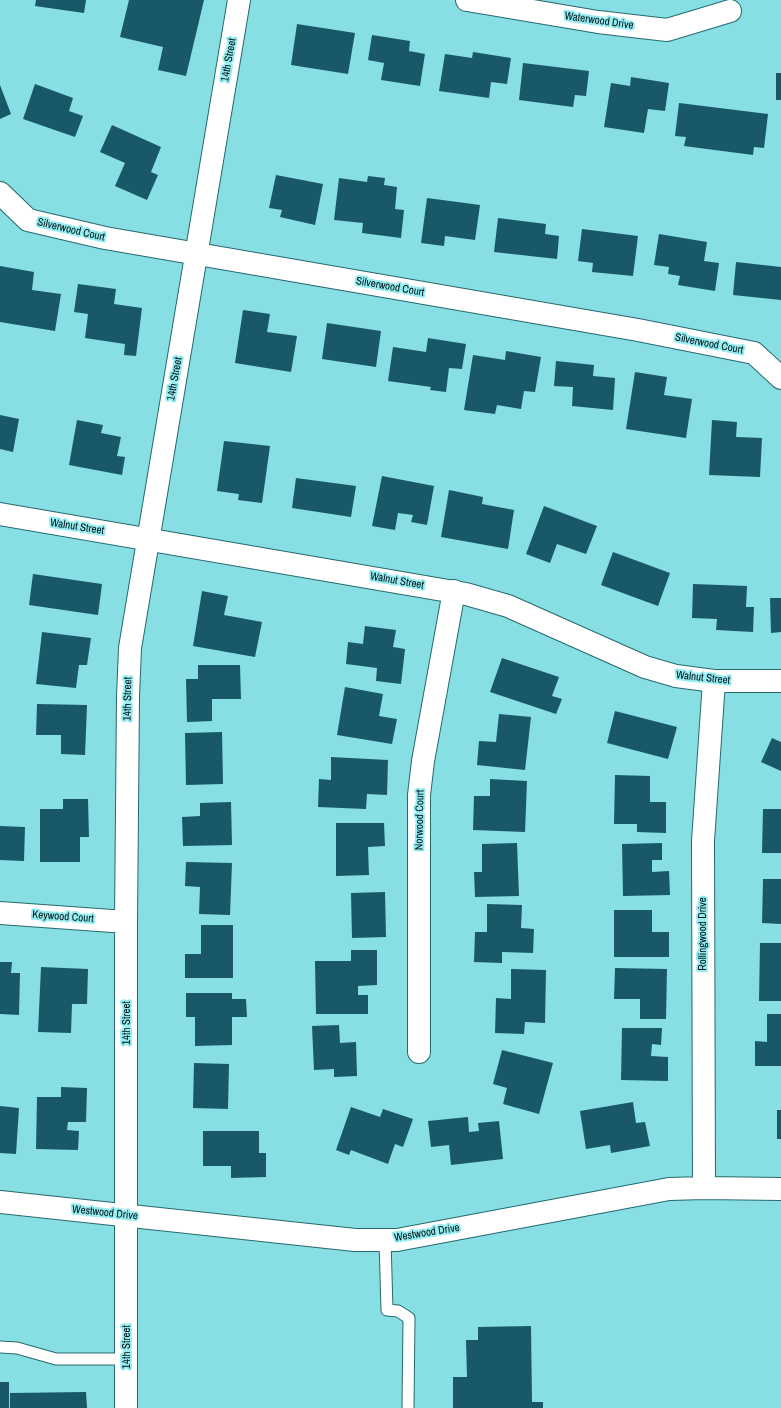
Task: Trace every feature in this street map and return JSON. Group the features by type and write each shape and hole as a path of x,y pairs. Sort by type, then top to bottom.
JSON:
{"street":[{"name":"14th Street","path":"126,1408 126,922 128,697 130,648 239,0"},
{"name":"Waterwood Drive","path":"467,0 598,22 667,30 730,11"},
{"name":"Silverwood Court","path":"0,193 28,220 105,238 638,330 754,353 781,378"},
{"name":"Walnut Street","path":"0,514 454,591 508,606 644,667 676,676 714,681 781,681"},
{"name":"Norwood Court","path":"419,1052 419,795 423,761 454,591"},
{"name":"Rollingwood Drive","path":"704,1188 703,841 714,681"},
{"name":"Keywood Court","path":"0,913 126,922"},
{"name":"Westwood Drive","path":"0,1202 355,1240 397,1240 669,1189 781,1189"}],"lane":[{"path":"385,1240 386,1310 398,1310 409,1318 408,1408"},
{"path":"0,1347 17,1348 56,1359 127,1359"}],"building":[{"path":"36,0 86,0 84,13 35,6"},
{"path":"129,0 204,0 186,76 158,70 163,47 120,37"},
{"path":"297,24 355,33 348,74 291,65"},
{"path":"372,35 410,41 409,51 425,54 420,86 381,80 384,63 368,60"},
{"path":"473,52 511,58 507,84 491,82 489,98 439,91 445,54 472,58"},
{"path":"523,63 589,71 586,96 575,95 573,107 519,100"},
{"path":"776,73 781,73 781,100 776,100"},
{"path":"631,77 669,83 665,111 648,109 644,133 604,127 611,83 630,86"},
{"path":"35,84 73,98 69,111 83,116 75,137 23,119"},
{"path":"0,85 11,114 0,119"},
{"path":"679,103 768,114 764,148 754,147 753,155 684,146 686,137 675,136"},
{"path":"112,125 161,147 151,172 158,175 147,200 115,186 125,163 100,152"},
{"path":"276,175 323,184 315,225 280,217 282,210 269,208"},
{"path":"368,176 385,178 384,185 397,187 395,209 404,210 401,238 362,233 363,223 334,220 339,178 367,182"},
{"path":"427,198 480,205 475,240 445,236 444,246 421,243"},
{"path":"498,218 546,224 545,234 559,236 557,259 494,252"},
{"path":"582,229 638,236 633,276 592,272 593,263 578,261"},
{"path":"659,234 707,242 704,261 719,263 715,291 678,285 680,276 668,274 669,267 654,265"},
{"path":"736,262 781,267 781,300 733,295"},
{"path":"0,266 34,272 32,290 61,294 55,331 0,322"},
{"path":"78,284 116,289 114,304 142,308 136,356 124,355 125,344 85,338 88,314 74,312"},
{"path":"243,310 270,314 267,332 297,336 291,372 235,363"},
{"path":"327,323 381,331 376,367 322,359"},
{"path":"428,338 466,344 462,369 449,368 446,392 430,390 431,387 388,381 393,347 426,352"},
{"path":"506,351 541,357 535,392 524,391 521,409 497,405 495,414 464,410 473,355 505,360"},
{"path":"556,361 594,365 593,376 615,378 613,410 572,406 573,387 554,386"},
{"path":"635,372 667,377 664,395 692,399 686,438 626,429"},
{"path":"0,415 19,419 13,452 0,449"},
{"path":"77,420 103,425 101,433 121,437 117,456 125,457 122,475 69,465"},
{"path":"712,420 737,422 736,437 762,438 760,477 709,475"},
{"path":"224,441 270,446 262,503 238,500 239,494 217,491"},
{"path":"382,476 434,486 427,525 411,522 413,515 398,513 395,530 372,526"},
{"path":"296,478 356,486 351,517 292,508"},
{"path":"449,490 483,497 482,504 514,510 508,549 441,537"},
{"path":"544,506 597,526 586,554 557,544 550,563 526,554"},
{"path":"613,552 670,573 658,606 601,585"},
{"path":"33,574 102,584 98,615 29,605"},
{"path":"693,584 747,586 746,607 754,607 753,632 716,630 717,619 692,618"},
{"path":"202,591 228,596 224,615 262,622 255,657 193,646"},
{"path":"770,598 781,598 781,632 771,633"},
{"path":"365,626 396,630 393,647 405,649 401,684 376,681 377,668 346,664 348,642 363,644"},
{"path":"42,632 91,638 87,665 79,665 76,688 36,684"},
{"path":"502,658 559,677 552,696 562,699 556,714 490,692"},
{"path":"198,665 240,665 241,699 212,699 212,721 187,722 186,679 198,679"},
{"path":"345,687 383,694 379,716 397,719 392,744 337,735"},
{"path":"37,704 87,705 85,755 61,754 61,735 36,735"},
{"path":"615,711 677,727 668,759 607,743"},
{"path":"499,714 531,717 525,770 477,765 479,741 496,742"},
{"path":"222,732 223,784 186,785 185,733"},
{"path":"772,738 781,742 781,771 761,762"},
{"path":"331,757 388,760 387,795 367,794 366,809 318,807 319,779 331,780"},
{"path":"615,775 650,776 650,802 666,802 666,833 637,832 637,824 614,824"},
{"path":"490,779 527,781 525,832 473,830 474,796 490,796"},
{"path":"63,799 88,799 89,837 80,837 80,862 40,862 40,809 63,809"},
{"path":"231,802 232,845 183,846 182,817 200,816 200,803"},
{"path":"763,809 781,809 781,853 762,853"},
{"path":"336,823 384,823 385,846 368,847 369,875 336,876"},
{"path":"0,826 25,827 24,861 0,860"},
{"path":"517,843 519,896 475,897 474,872 482,872 482,844"},
{"path":"662,843 662,860 652,860 652,872 669,871 670,895 623,896 622,844"},
{"path":"186,862 232,863 230,915 199,914 200,887 185,886"},
{"path":"763,879 781,879 781,924 762,923"},
{"path":"385,892 386,937 352,938 351,893"},
{"path":"487,904 522,905 521,928 534,929 533,953 502,952 502,963 474,962 475,932 487,932"},
{"path":"614,910 652,910 652,932 669,932 669,957 614,957"},
{"path":"201,925 233,925 233,978 185,978 185,954 201,954"},
{"path":"760,943 781,943 781,1001 759,1001"},
{"path":"351,950 377,950 377,985 358,986 358,995 368,995 368,1014 316,1014 315,961 351,961"},
{"path":"0,962 12,962 11,973 20,973 19,1015 0,1014"},
{"path":"41,967 88,969 87,1004 72,1004 71,1033 38,1032"},
{"path":"615,968 667,969 666,1019 640,1019 640,999 614,999"},
{"path":"511,969 546,970 545,1023 525,1022 524,1034 495,1033 496,998 511,999"},
{"path":"186,993 232,993 232,999 246,999 247,1017 232,1017 232,1045 195,1046 195,1017 186,1017"},
{"path":"767,1014 781,1014 781,1066 755,1066 755,1041 767,1042"},
{"path":"339,1025 340,1043 356,1042 357,1076 334,1077 334,1069 314,1070 312,1026"},
{"path":"622,1028 662,1028 661,1045 652,1044 651,1056 668,1057 668,1081 621,1080"},
{"path":"502,1050 553,1063 539,1114 503,1104 507,1088 493,1084"},
{"path":"194,1063 229,1064 228,1109 193,1108"},
{"path":"61,1087 87,1088 86,1122 68,1122 67,1130 79,1131 78,1150 36,1149 37,1097 61,1097"},
{"path":"633,1102 636,1123 645,1122 650,1146 611,1153 610,1145 586,1149 580,1111"},
{"path":"0,1106 19,1108 16,1154 0,1153"},
{"path":"351,1107 380,1117 383,1109 413,1119 403,1147 395,1144 388,1164 351,1150 349,1155 336,1150"},
{"path":"777,1110 781,1110 781,1139 777,1139"},
{"path":"468,1117 469,1132 479,1131 478,1123 499,1121 503,1159 451,1165 449,1145 431,1147 428,1121"},
{"path":"203,1131 259,1131 259,1153 266,1153 266,1177 231,1178 231,1166 203,1166"},
{"path":"531,1326 532,1402 543,1402 543,1408 453,1408 453,1377 467,1377 466,1340 478,1340 478,1327"},
{"path":"0,1382 9,1382 9,1408 0,1408"},
{"path":"86,1392 87,1408 10,1408 10,1393"}]}
